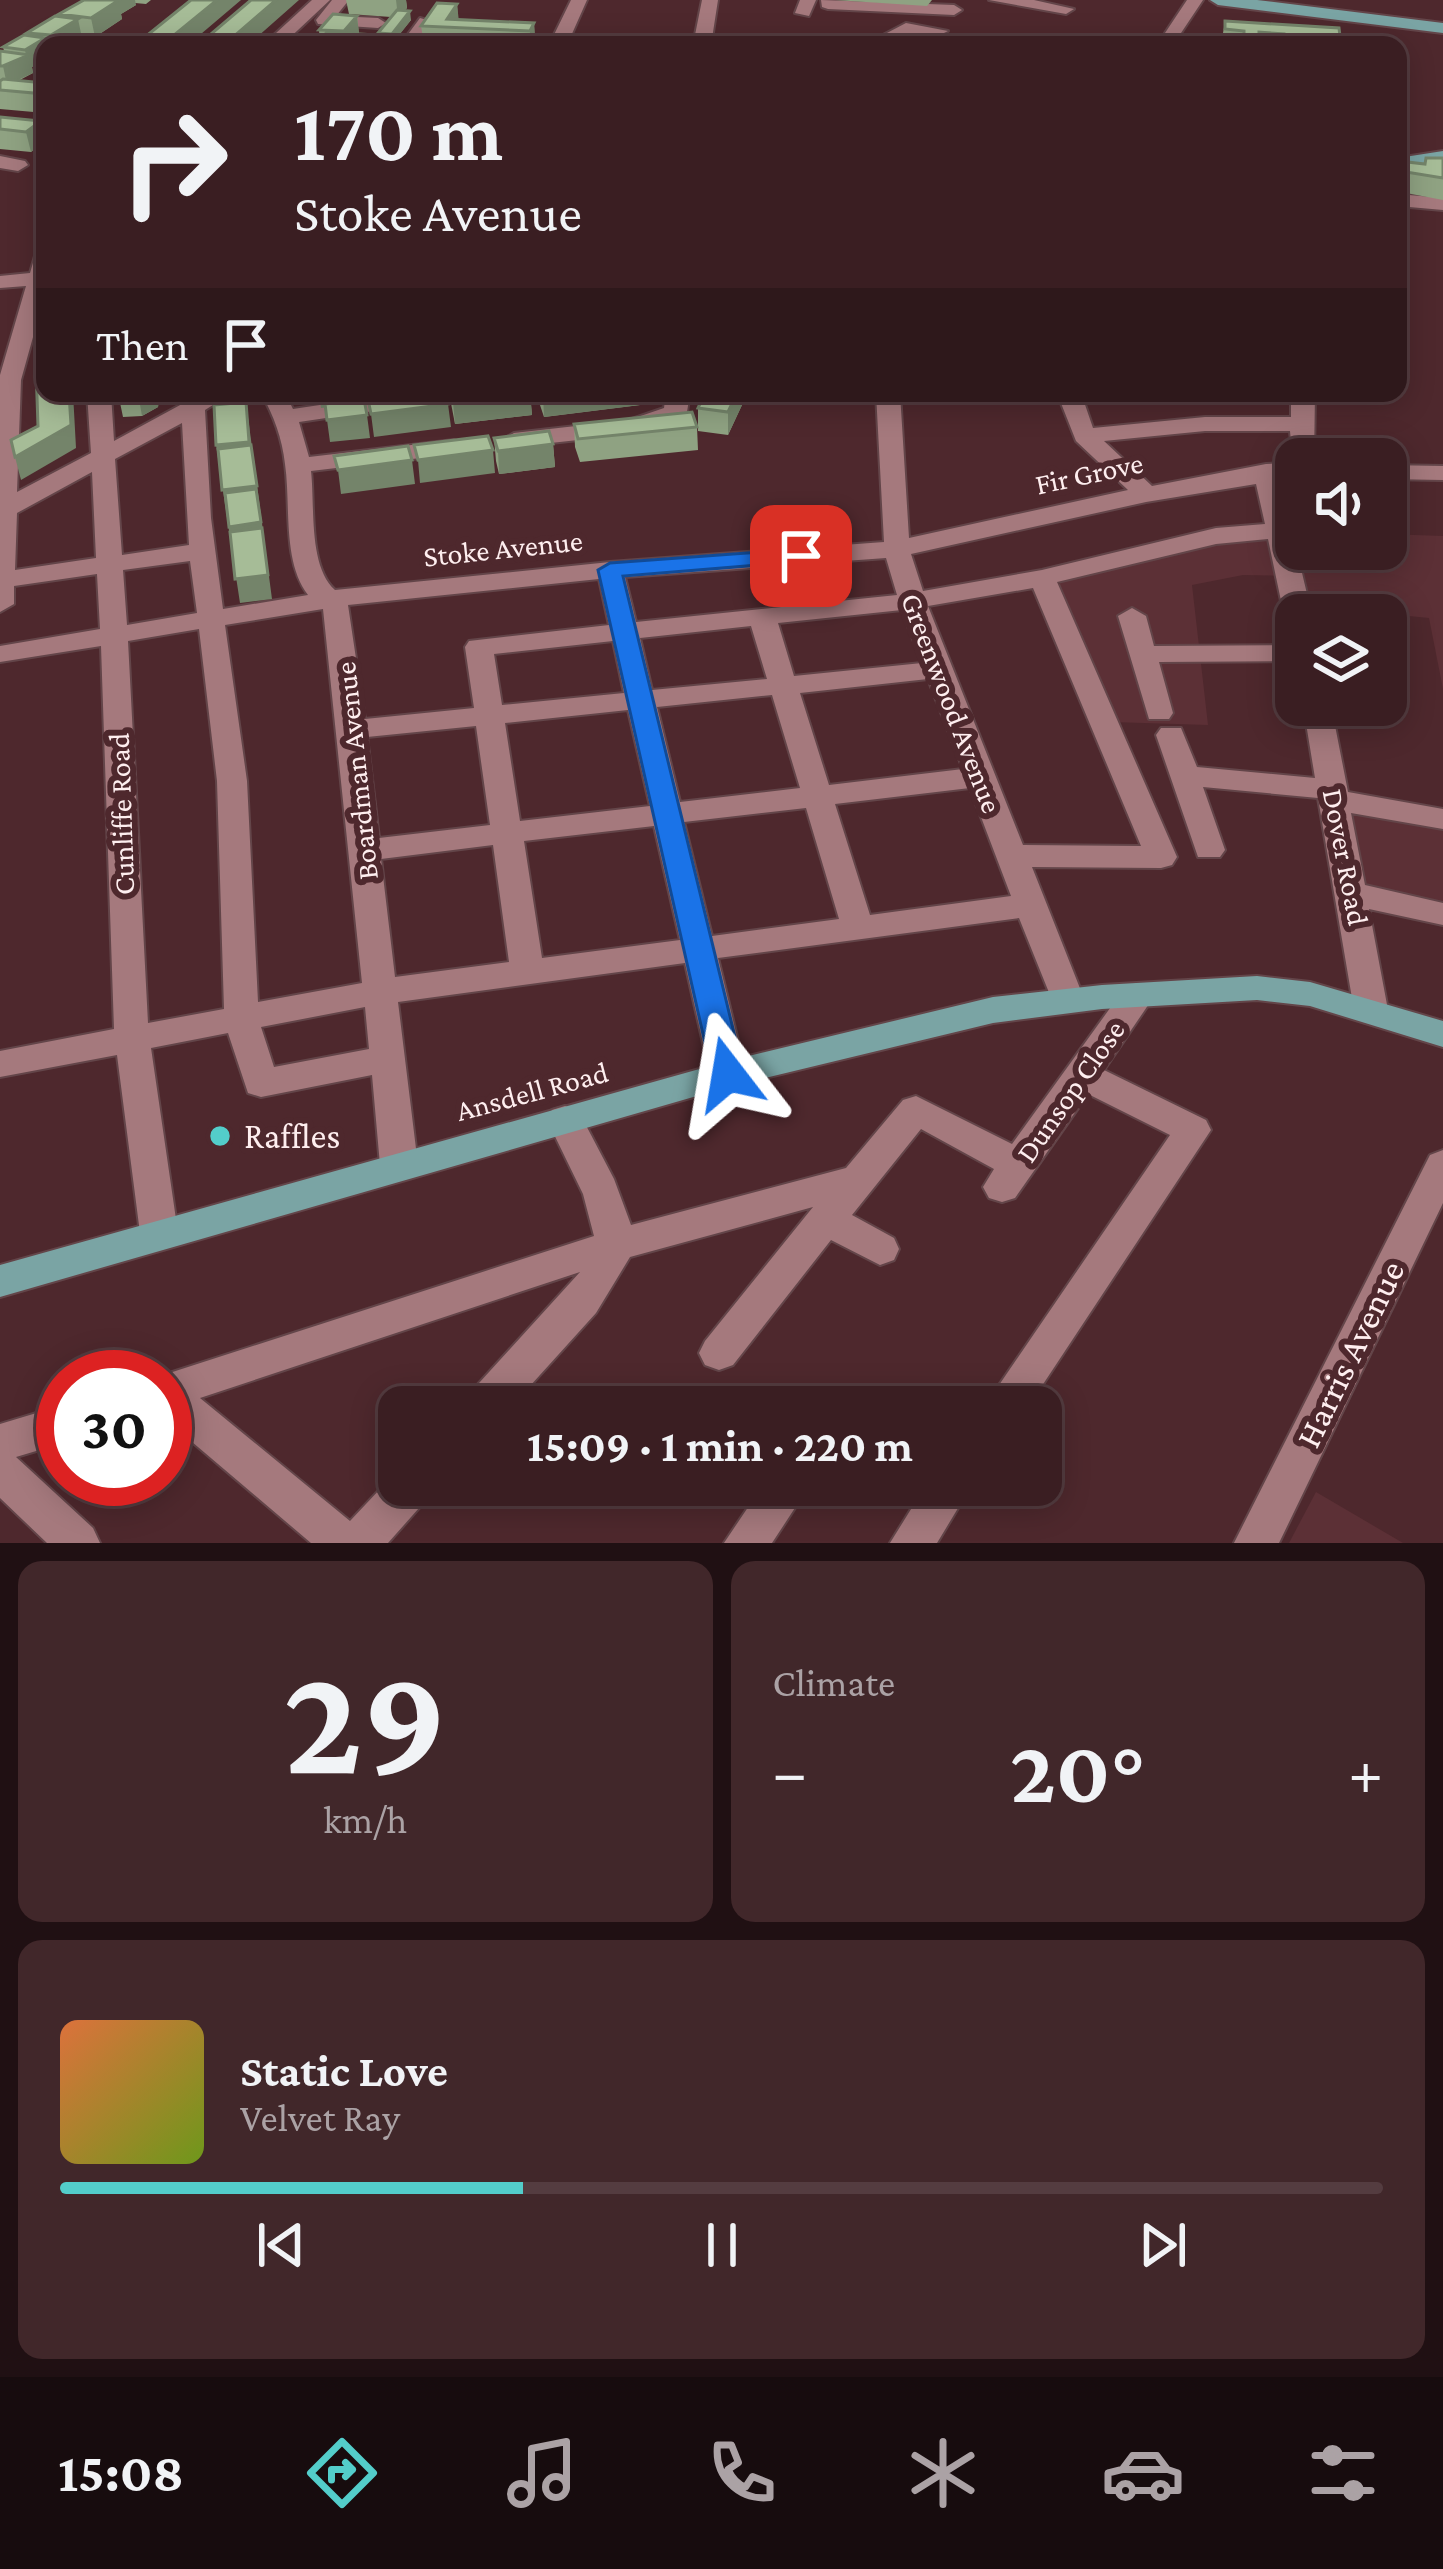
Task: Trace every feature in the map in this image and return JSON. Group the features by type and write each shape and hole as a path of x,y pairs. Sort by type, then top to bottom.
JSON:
{"main road":[{"path":"1218,0 1443,28"},
{"path":"1407,163 1443,157"},
{"name":"Ansdell Road","path":"0,1281 399,1165 918,1025 1068,1001 1258,988 1310,994 1443,1034"}],"street":[{"path":"282,36 322,0"},
{"path":"341,0 324,20 378,23"},
{"path":"562,36 579,0"},
{"path":"704,36 710,0"},
{"path":"829,0 828,4 957,5"},
{"path":"997,0 1066,9"},
{"path":"1173,36 1195,0"},
{"path":"1286,9 1304,0"},
{"path":"937,36 957,5"},
{"path":"416,36 426,22"},
{"path":"890,36 906,28 930,36"},
{"path":"1407,201 1443,204"},
{"path":"0,282 36,273"},
{"path":"36,289 9,348 5,380 1,592 107,566 202,551"},
{"path":"0,311 29,309"},
{"name":"Cunliffe Road","path":"100,402 132,1036 159,1233"},
{"path":"1,512 195,402"},
{"path":"202,402 202,551 232,781 242,1021 261,1083 388,1059"},
{"path":"279,405 327,402"},
{"path":"299,465 650,424 675,412 676,402"},
{"name":"Greenwood Avenue","path":"889,402 897,549 912,601 1068,1001"},
{"path":"1072,402 1084,436 1146,494"},
{"path":"1302,438 1303,402"},
{"name":"Boardman Avenue","path":"279,405 299,465 312,580 331,598 339,614 399,1165"},
{"path":"1084,436 1205,424 1302,424"},
{"name":"Fir Grove","path":"897,549 1146,494 1275,471"},
{"path":"1266,472 1275,507"},
{"path":"1407,472 1443,473"},
{"path":"527,970 479,647 912,601 1042,578 1216,536 1275,531"},
{"name":"Stoke Avenue","path":"0,654 331,598 610,570 897,549"},
{"path":"610,570 728,1074"},
{"path":"1009,856 1161,856 1042,578"},
{"path":"1132,616 1208,850"},
{"path":"763,617 858,927"},
{"path":"1142,654 1275,653"},
{"path":"354,729 938,670"},
{"name":"Dover Road","path":"1321,726 1371,1010"},
{"path":"1185,776 1335,794 1443,819"},
{"path":"365,850 979,777"},
{"path":"1354,894 1443,914"},
{"path":"0,1064 379,992 1029,904"},
{"name":"Dunsop Close","path":"858,1180 916,1110 1010,1176 1138,995"},
{"path":"1019,1386 1193,1130 1082,1076"},
{"path":"503,1386 606,1274 615,1244 608,1214 565,1120"},
{"name":"Harris Avenue","path":"1256,1543 1443,1165"},
{"path":"192,1384 615,1244 858,1180"},
{"path":"718,1353 858,1180"},
{"path":"826,1219 880,1249"},
{"path":"192,1416 344,1543"},
{"path":"0,1443 36,1432"},
{"path":"8,1492 78,1543"},
{"path":"359,1543 393,1506"},
{"path":"746,1543 773,1506"},
{"path":"912,1543 937,1506"}],"shaded area":[{"path":"1268,530 1275,530 1275,570 1407,570 1407,535 1443,536 1443,689 1429,618 1407,616 1407,594 1294,594 1291,576 1243,575 1192,585 1208,725 1112,722 1046,577"},
{"path":"1336,800 1443,819 1443,914 1354,894"},
{"path":"1316,1492 1403,1543 1289,1543"}],"building":[{"path":"84,0 119,0 91,18 59,14"},
{"path":"191,0 217,0 173,36 146,36"},
{"path":"251,0 276,0 234,36 209,36"},
{"path":"437,3 457,4 447,19 534,23 530,31 421,26"},
{"path":"397,10 410,11 392,34 378,33"},
{"path":"333,14 357,16 344,31 319,30"},
{"path":"55,16 78,19 51,35 27,33"},
{"path":"1225,21 1339,28 1340,36 1259,32 1259,36 1244,36 1244,31 1225,29"},
{"path":"327,32 392,36 323,36"},
{"path":"24,35 36,37 36,43 25,50 3,47"},
{"path":"0,51 29,55 0,66"},
{"path":"0,81 36,82 36,93 0,90"},
{"path":"0,117 36,121 26,132 0,129"},
{"path":"1426,158 1443,158 1443,178 1407,172 1407,162 1425,164"},
{"path":"37,402 70,402 71,425 15,457 11,440 38,426"},
{"path":"246,402 249,442 216,445 214,405"},
{"path":"365,402 367,415 327,420 325,404"},
{"path":"369,402 448,404 371,414"},
{"path":"701,402 733,402 728,412 698,408"},
{"path":"692,412 697,427 578,439 574,424"},
{"path":"549,431 553,444 498,451 494,438"},
{"path":"488,436 493,450 418,460 414,445"},
{"path":"251,445 257,486 222,490 218,449"},
{"path":"408,446 412,460 338,470 334,456"},
{"path":"256,489 261,522 229,527 225,493"},
{"path":"262,528 268,575 235,579 230,532"}],"place":[{"name":"Raffles","path":"220,1136"}],"route":[{"path":"728,1074 610,570 801,556"}]}
